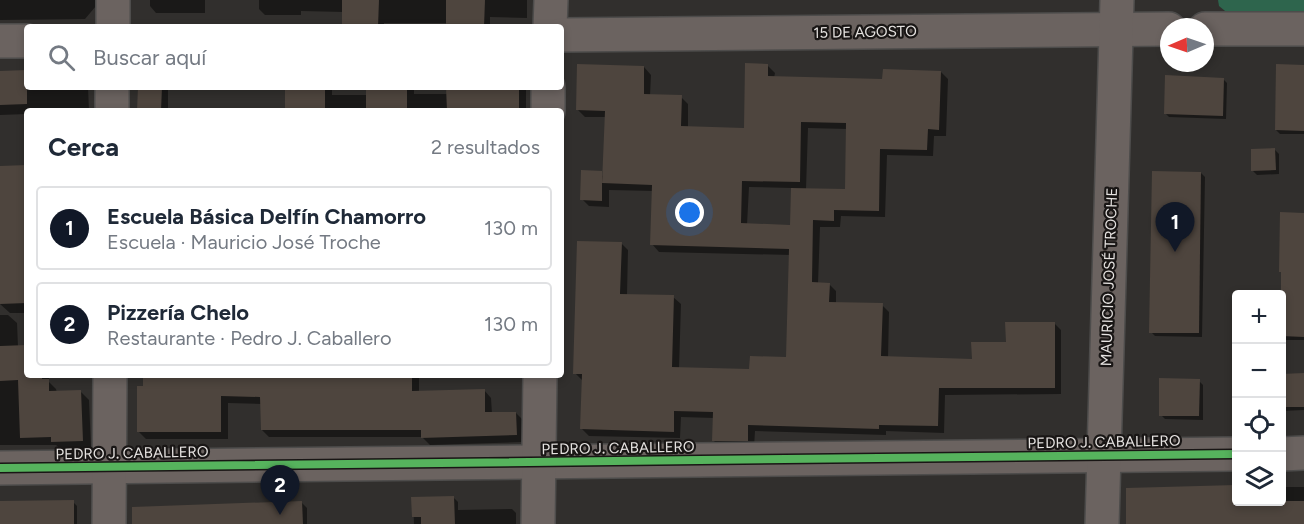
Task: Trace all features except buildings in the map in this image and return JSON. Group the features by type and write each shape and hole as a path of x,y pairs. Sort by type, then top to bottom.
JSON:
{"street":[{"path":"113,0 113,24"},
{"path":"550,24 551,0"},
{"name":"15 DE AGOSTO","path":"564,35 1116,15 1160,27"},
{"name":"MAURICIO JOSÉ TROCHE","path":"1102,524 1116,15"},
{"path":"1214,29 1304,29"},
{"path":"0,41 24,41"},
{"path":"112,90 112,108"},
{"path":"548,90 548,108"},
{"path":"109,524 110,378"},
{"path":"538,524 540,378"},
{"path":"1286,454 1304,453"},
{"name":"PEDRO J. CABALLERO","path":"0,468 1232,454"}],"green space":[{"path":"1218,0 1304,0 1304,19 1236,20 1219,6"}],"cycle path":[{"path":"0,468 1232,454"}],"place":[{"name":"Escuela Básica Delfín Chamorro","path":"1175,252"},
{"name":"Pizzería Chelo","path":"280,515"}]}
